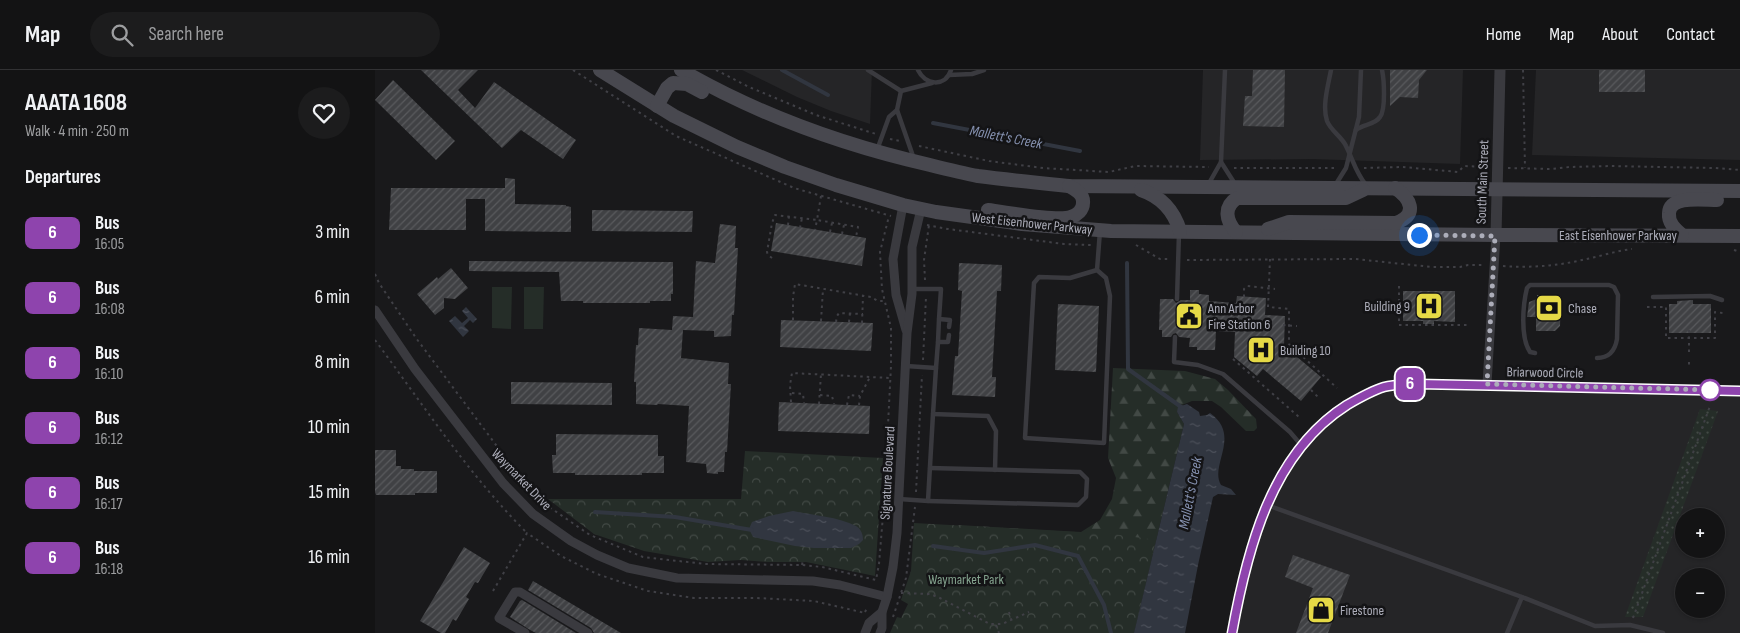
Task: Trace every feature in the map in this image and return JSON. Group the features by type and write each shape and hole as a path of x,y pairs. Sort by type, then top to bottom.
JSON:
{"main road":[{"name":"West Eisenhower Parkway","path":"600,70 674,116 785,168 921,210 1022,224 1100,230 1495,236"},
{"path":"681,70 755,108 807,130 876,152 977,176 1069,186 1134,188 1740,190"},
{"path":"657,106 670,84 680,82 773,125 807,130"},
{"path":"936,212 960,206 1027,215 1070,218 1077,214 1083,202 1079,192 1069,186"},
{"path":"1134,188 1152,194 1162,200 1177,221 1179,231"},
{"path":"1237,232 1231,226 1227,209 1231,202 1237,198 1346,198 1369,188"},
{"path":"1255,233 1289,222 1397,223 1403,221 1408,215 1410,207 1408,200 1395,188"},
{"path":"1682,235 1673,227 1669,219 1669,211 1672,204 1687,200 1740,200"},
{"name":"East Eisenhower Parkway","path":"1495,236 1740,235"}],"street":[{"name":"South Main Street","path":"1487,384 1497,188 1500,70"},
{"name":"Signature Boulevard","path":"903,205 893,259 896,295 907,333"},
{"name":"Signature Boulevard","path":"880,633 882,628 882,612 893,567 899,500 907,333 911,312 912,247 921,210"},
{"name":"Waymarket Drive","path":"375,310 415,369 503,483 533,514 571,541 597,555 629,568 677,578 813,581 840,585 887,597"},
{"name":"Briarwood Circle","path":"1232,633 1253,542 1267,505 1284,472 1319,426 1362,396 1384,387 1418,384 1740,391"},
{"path":"525,633 499,618 515,592 520,592 588,633"},
{"name":"Signature Boulevard","path":"865,633 869,624 882,612"}],"lane":[{"path":"868,70 901,91 945,80 950,72 972,74 984,70"},
{"path":"918,70 926,81 932,83"},
{"path":"1206,188 1221,162 1225,70"},
{"path":"1331,70 1326,106 1327,122 1343,139 1358,176 1369,188"},
{"path":"1334,188 1346,168 1359,116 1361,70"},
{"path":"1355,131 1380,118 1383,109 1384,78 1382,70"},
{"path":"901,91 897,110 915,162"},
{"path":"876,152 889,117 897,110"},
{"path":"1221,162 1238,188"},
{"path":"1097,270 1100,230"},
{"path":"1177,299 1179,231"},
{"path":"1097,270 1107,278 1110,296 1104,443 1025,438 1034,283 1039,277 1070,278 1097,270"},
{"path":"1535,353 1530,352 1524,338 1525,304 1527,288 1530,285 1609,285 1614,287 1618,295 1617,340 1616,346 1610,354 1603,358 1597,358"},
{"path":"912,289 941,289 928,501"},
{"path":"1653,297 1710,296 1722,300"},
{"path":"939,319 949,320 949,327"},
{"path":"938,342 948,342 949,335"},
{"path":"1175,337 1173,362 1197,365 1223,374 1283,426 1302,446"},
{"path":"906,366 935,368"},
{"path":"933,414 988,416 996,431 995,470"},
{"path":"899,500 1078,505 1086,497 1087,479 1080,472 930,468"},
{"path":"1267,505 1522,597 1595,626 1630,625 1663,633"},
{"path":"1507,633 1522,597"}],"path":[{"path":"716,70 749,87 816,115 883,137 989,161 1109,172 1135,166 1212,167"},
{"path":"1523,70 1525,168"},
{"path":"1362,168 1403,167 1458,172 1464,166 1475,167"},
{"path":"1514,168 1551,169 1611,166 1740,170"},
{"path":"1231,168 1339,168"},
{"path":"815,230 821,196"},
{"path":"772,258 767,252 773,217 777,214 858,227 856,237"},
{"path":"788,225 789,216"},
{"path":"375,274 416,338 539,500 590,536 643,557 705,564 802,565 822,567 876,580 882,529 891,328 881,289 880,252 889,216"},
{"path":"800,228 802,218"},
{"path":"830,232 832,223"},
{"path":"842,234 844,225"},
{"path":"893,615 906,578 910,557 927,302 924,260 929,225 1064,244 1099,245"},
{"path":"1136,245 1160,259 1355,259 1440,267 1475,265"},
{"path":"1507,266 1540,267 1579,261 1622,250 1639,249"},
{"path":"1727,249 1740,252"},
{"path":"1270,259 1268,308 1289,309 1289,344 1337,388"},
{"path":"793,320 795,284 885,301"},
{"path":"1243,297 1244,289 1247,286 1275,289"},
{"path":"1399,286 1399,325 1468,325"},
{"path":"821,321 823,289"},
{"path":"862,323 863,296"},
{"path":"1647,307 1666,307 1666,338 1715,338 1715,312 1723,312"},
{"path":"836,322 839,313 863,314"},
{"path":"849,322 850,313"},
{"path":"1283,325 1297,326"},
{"path":"1689,329 1689,352"},
{"path":"375,340 468,466 501,507 527,533"},
{"path":"1233,359 1299,417"},
{"path":"791,402 790,385 793,373 890,378"},
{"path":"819,404 821,374"},
{"path":"859,405 860,396 870,377"},
{"path":"1311,390 1320,399"},
{"path":"792,394 803,394 804,403"},
{"path":"820,394 833,396 834,404"},
{"path":"847,405 849,396 860,396"},
{"path":"1630,625 1710,406"},
{"path":"802,565 803,560"},
{"path":"887,597 901,592 930,594 990,624 996,625 1029,612"},
{"path":"1009,612 1011,619"},
{"path":"996,625 999,633"}],"shaded area":[{"path":"742,70 872,70 870,124 797,97"},
{"path":"1203,70 1463,70 1460,164 1312,159 1200,160"},
{"path":"1536,70 1740,70 1740,160 1532,155"},
{"path":"1384,387 1740,391 1740,633 1232,633 1267,505 1319,426"}],"green space":[{"path":"492,287 512,287 511,329 492,328"},
{"path":"524,287 544,287 543,329 524,329"},
{"path":"1113,368 1185,371 1215,379 1256,419 1257,428 1254,431 1246,431 1212,401 1192,401 1182,405 1177,412 1184,424 1134,633 958,525 1081,532 1100,520 1112,499 1116,478 1108,458"},
{"path":"1700,409 1718,411 1683,508 1675,508 1675,529 1643,617 1625,617"},
{"path":"745,451 883,458 875,576 806,562 741,560 708,562 644,551 594,534 548,499 741,499"},
{"name":"Waymarket Park","path":"914,523 1113,534 1156,540 1134,633 890,633 897,617 901,618 908,604 901,600 911,571"}],"water":[{"path":"466,307 477,319 473,323 470,320 464,326 469,331 463,337 449,321 455,316 462,323 468,318 462,311"},
{"path":"1187,404 1199,412 1200,416 1210,413 1219,422 1224,431 1218,477 1221,485 1231,489 1236,495 1218,494 1213,497 1185,633 1134,633 1184,424 1177,412 1178,407"},
{"path":"793,511 834,518 849,523 859,529 863,540 851,548 814,548 753,537 749,529 752,522"}],"building":[{"path":"421,70 478,70 458,90 475,108 494,82 576,140 563,159 521,130 502,148"},
{"path":"1253,70 1285,70 1284,127 1243,126 1245,96 1252,96"},
{"path":"1390,70 1427,70 1419,80 1418,98 1400,97 1390,106"},
{"path":"1599,70 1645,70 1645,92 1599,92"},
{"path":"393,80 455,141 436,160 375,100"},
{"path":"505,178 515,179 515,204 566,205 571,207 571,232 485,231 485,199 466,199 466,230 389,230 391,188 505,188"},
{"path":"592,210 693,211 692,232 592,231"},
{"path":"776,223 866,238 862,266 771,251"},
{"path":"720,224 736,226 735,248 738,248 731,336 714,337 714,331 683,330 681,358 729,363 728,384 731,384 727,452 725,452 724,472 718,472 718,474 707,473 706,464 686,462 689,406 636,404 636,382 634,382 639,328 672,330 673,316 693,317 696,261 715,263"},
{"path":"469,261 673,262 673,294 671,294 671,301 650,301 650,303 583,303 583,301 561,301 559,272 469,271"},
{"path":"959,263 1002,265 1001,291 997,291 992,377 996,377 995,397 952,395 955,356 958,356 962,291 958,290"},
{"path":"451,268 468,288 455,299 444,298 444,308 435,315 417,294"},
{"path":"1190,290 1199,290 1199,294 1209,295 1209,301 1236,303 1237,296 1266,298 1265,315 1285,316 1284,346 1321,377 1301,401 1263,369 1257,376 1234,357 1235,332 1216,331 1215,350 1197,350 1197,347 1189,347 1190,338 1179,337 1176,333 1171,337 1162,337 1162,330 1159,330 1160,299 1173,299 1176,303 1181,300 1190,300"},
{"name":"Building 9","path":"1403,291 1455,291 1455,322 1434,321 1434,324 1423,324 1423,321 1403,321"},
{"name":"Chase","path":"1537,295 1561,296 1560,326 1555,331 1536,331 1536,317 1527,317 1529,302 1537,299"},
{"path":"1693,300 1693,304 1711,304 1711,333 1669,333 1669,304 1677,304 1677,301"},
{"path":"1058,304 1099,306 1096,372 1055,370"},
{"path":"781,320 873,323 871,351 780,347"},
{"path":"511,382 612,383 612,405 511,404"},
{"path":"779,402 870,406 869,434 778,431"},
{"path":"556,434 658,435 658,456 664,456 664,473 642,473 642,475 575,475 575,473 553,473 552,455 556,455"},
{"path":"375,450 396,450 396,466 401,466 401,469 437,471 437,493 376,495"},
{"path":"464,547 490,563 478,583 475,582 466,597 469,599 456,621 453,619 445,633 441,633 420,621"},
{"name":"Firestone","path":"1293,555 1350,575 1328,633 1296,633 1313,588 1285,577"},
{"path":"533,581 621,633 594,633 591,628 528,590"},
{"path":"522,600 576,633 536,633 530,630 510,617"}],"waterway":[{"name":"Mallett's Creek","path":"782,70 828,95"},
{"name":"Mallett's Creek","path":"933,123 1080,151"},
{"name":"Mallett's Creek","path":"1127,263 1128,369 1184,409"},
{"path":"595,512 675,517 752,530"},
{"path":"933,546 984,553 1035,545 1078,556 1104,605 1111,633"}],"bus line":[{"name":"6","path":"1232,633 1253,542 1267,505 1284,472 1319,426 1362,396 1384,387 1418,384 1740,391"}],"place":[{"name":"Building 9","path":"1429,306"},
{"name":"Chase","path":"1549,308"},
{"name":"Ann Arbor Fire Station 6","path":"1189,316"},
{"name":"Building 10","path":"1261,350"},
{"name":"Firestone","path":"1321,610"}],"route":[{"path":"1419,235 1495,236 1487,384 1710,390"}]}
